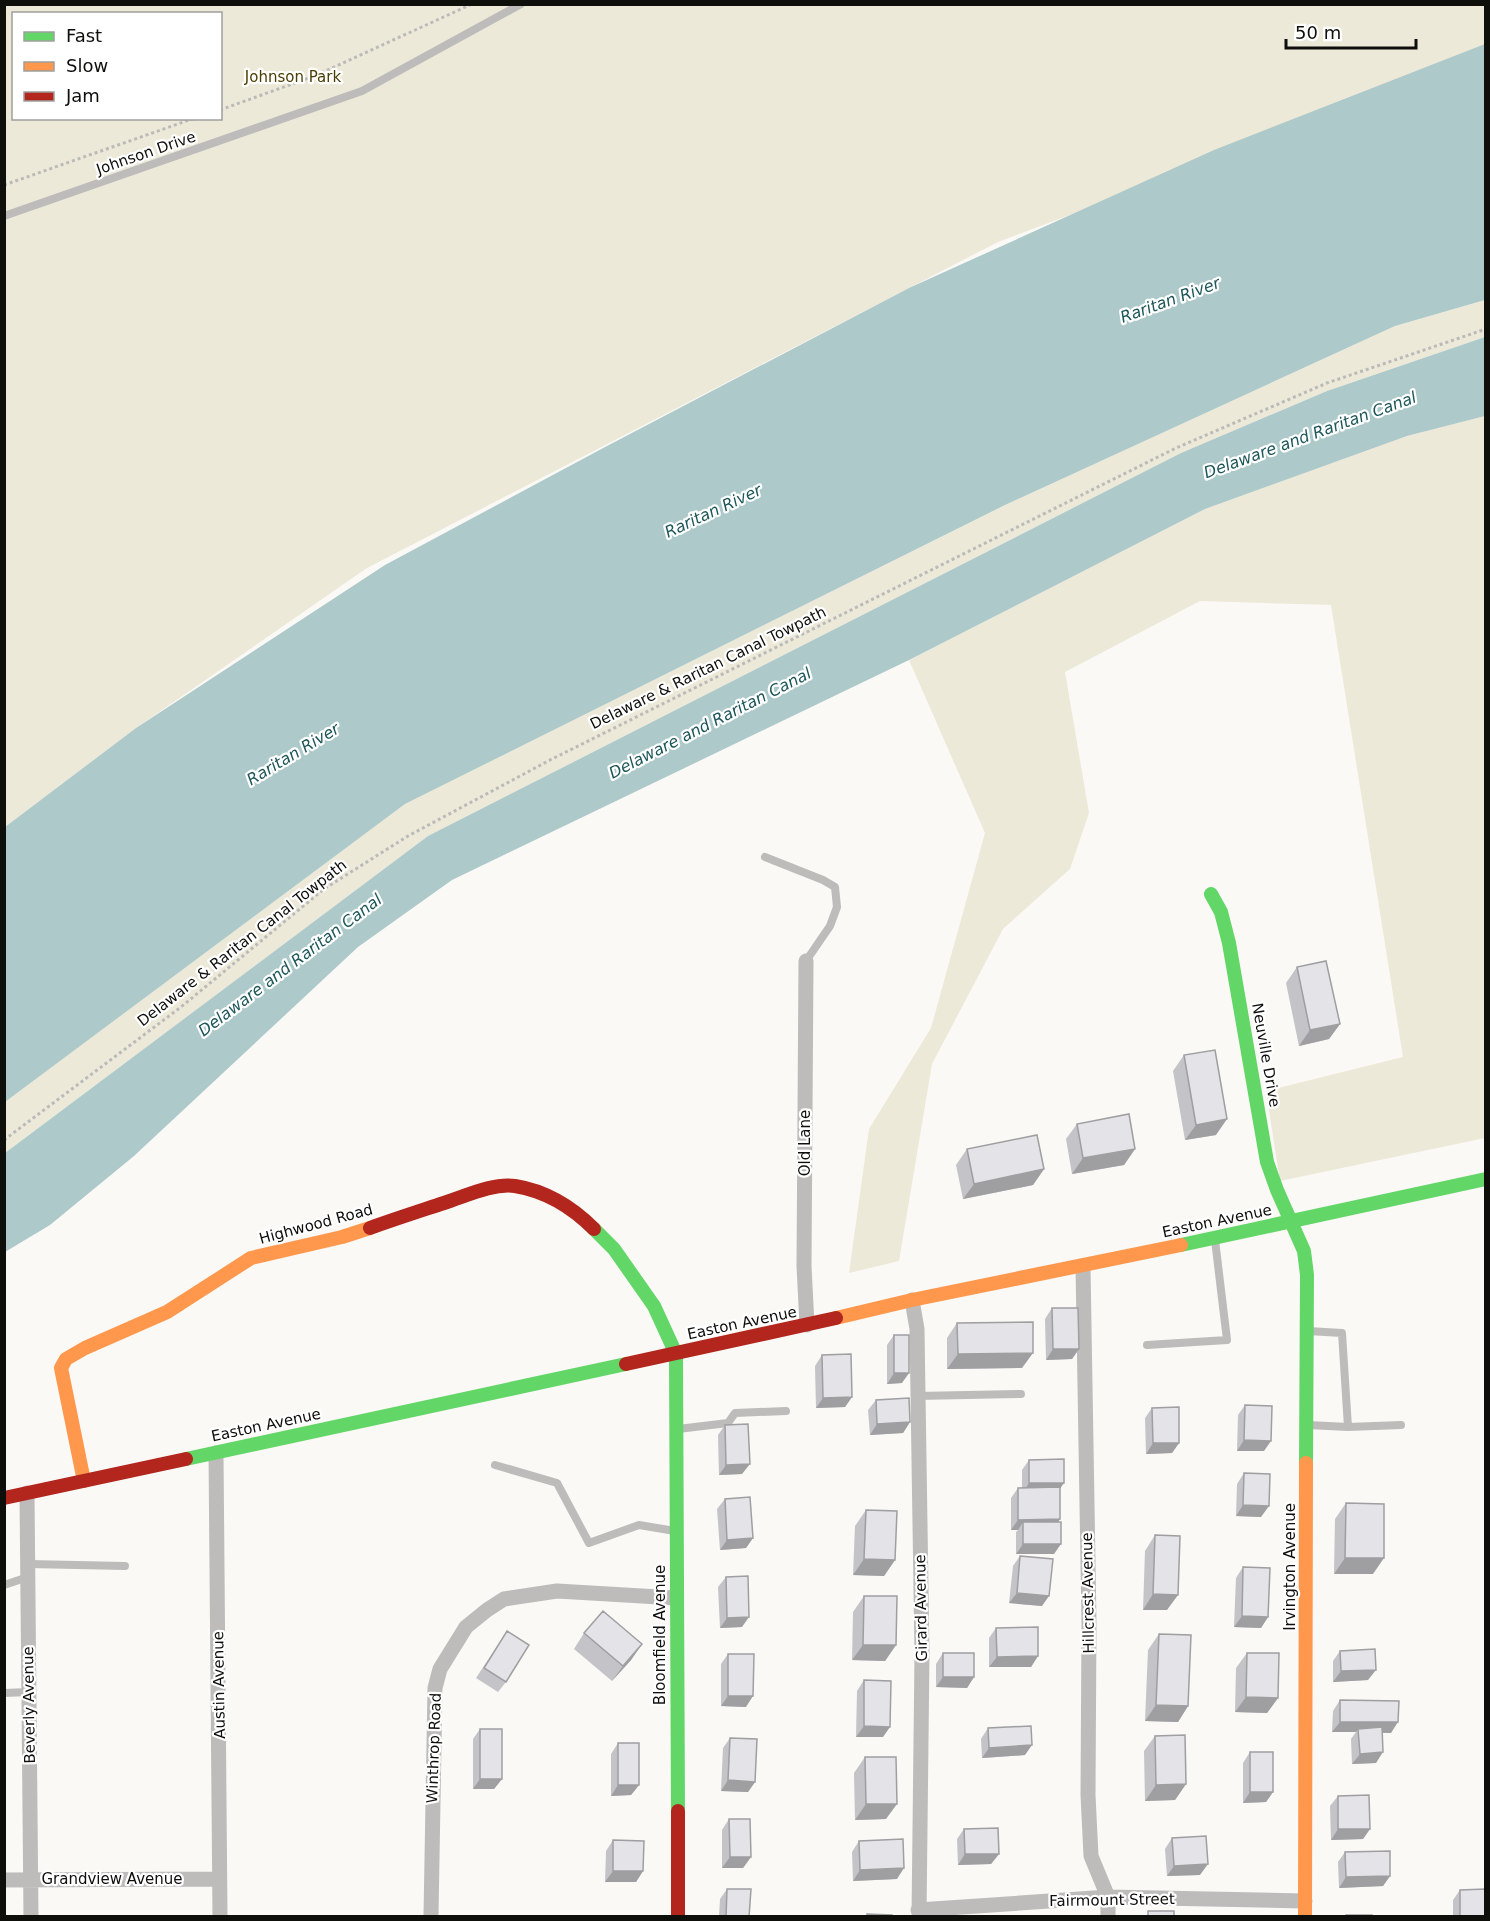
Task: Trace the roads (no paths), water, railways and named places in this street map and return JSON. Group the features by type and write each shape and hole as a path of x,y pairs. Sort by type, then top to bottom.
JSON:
{"street":[{"name":"Neuville Drive","path":"1211,894 1221,912 1229,943 1267,1162 1291,1221"},
{"name":"Old Lane","path":"806,961 804,1266 807,1325"},
{"name":"Easton Avenue","path":"4,1498 676,1354 912,1300 1083,1266 1485,1179"},
{"name":"Highwood Road","path":"84,1481 61,1368 66,1359 85,1348 167,1312 251,1258 342,1238 497,1187 514,1186 551,1196 584,1219 614,1249 654,1306 676,1354"},
{"name":"Irvington Avenue","path":"1291,1221 1304,1251 1307,1275 1305,1909"},
{"name":"Hillcrest Avenue","path":"1083,1266 1089,1623 1088,1794 1092,1856 1108,1897 1108,1917"},
{"name":"Girard Avenue","path":"912,1300 917,1329 922,1654 918,1913"},
{"name":"Bloomfield Avenue","path":"676,1354 678,1917"},
{"name":"Austin Avenue","path":"216,1453 220,1917"},
{"name":"Beverly Avenue","path":"27,1493 32,1917"},
{"name":"Winthrop Road","path":"431,1917 435,1688 440,1669 466,1627 504,1599 557,1591 676,1598"},
{"name":"Grandview Avenue","path":"4,1880 219,1879"},
{"name":"Fairmount Street","path":"918,1913 1108,1897 1305,1909"}],"lane":[{"name":"Johnson Drive","path":"4,216 363,91 521,4"},
{"path":"765,856 835,887 837,907 830,926 806,961"},
{"path":"1148,1345 1227,1340 1215,1238"},
{"path":"1307,1331 1342,1333 1348,1427"},
{"path":"917,1396 1022,1394"},
{"path":"676,1429 728,1423 735,1413 786,1411"},
{"path":"1307,1425 1348,1427 1401,1425"},
{"path":"495,1465 557,1483 589,1543 639,1525 676,1531"},
{"path":"4,1586 28,1571 125,1566"},
{"path":"4,1693 29,1692"}],"water":[{"name":"Raritan River","path":"1485,44 1485,300 1395,326 1005,505 405,804 5,1102 5,827 136,728 385,565 909,288 1214,150"},
{"name":"Delaware and Raritan Canal","path":"1485,337 1485,416 1407,436 1205,509 909,660 452,880 358,947 134,1156 50,1225 5,1252 5,1153 428,836 1181,453 1327,391"}],"park label":[{"name":"Johnson Park","path":"293,77"}]}
